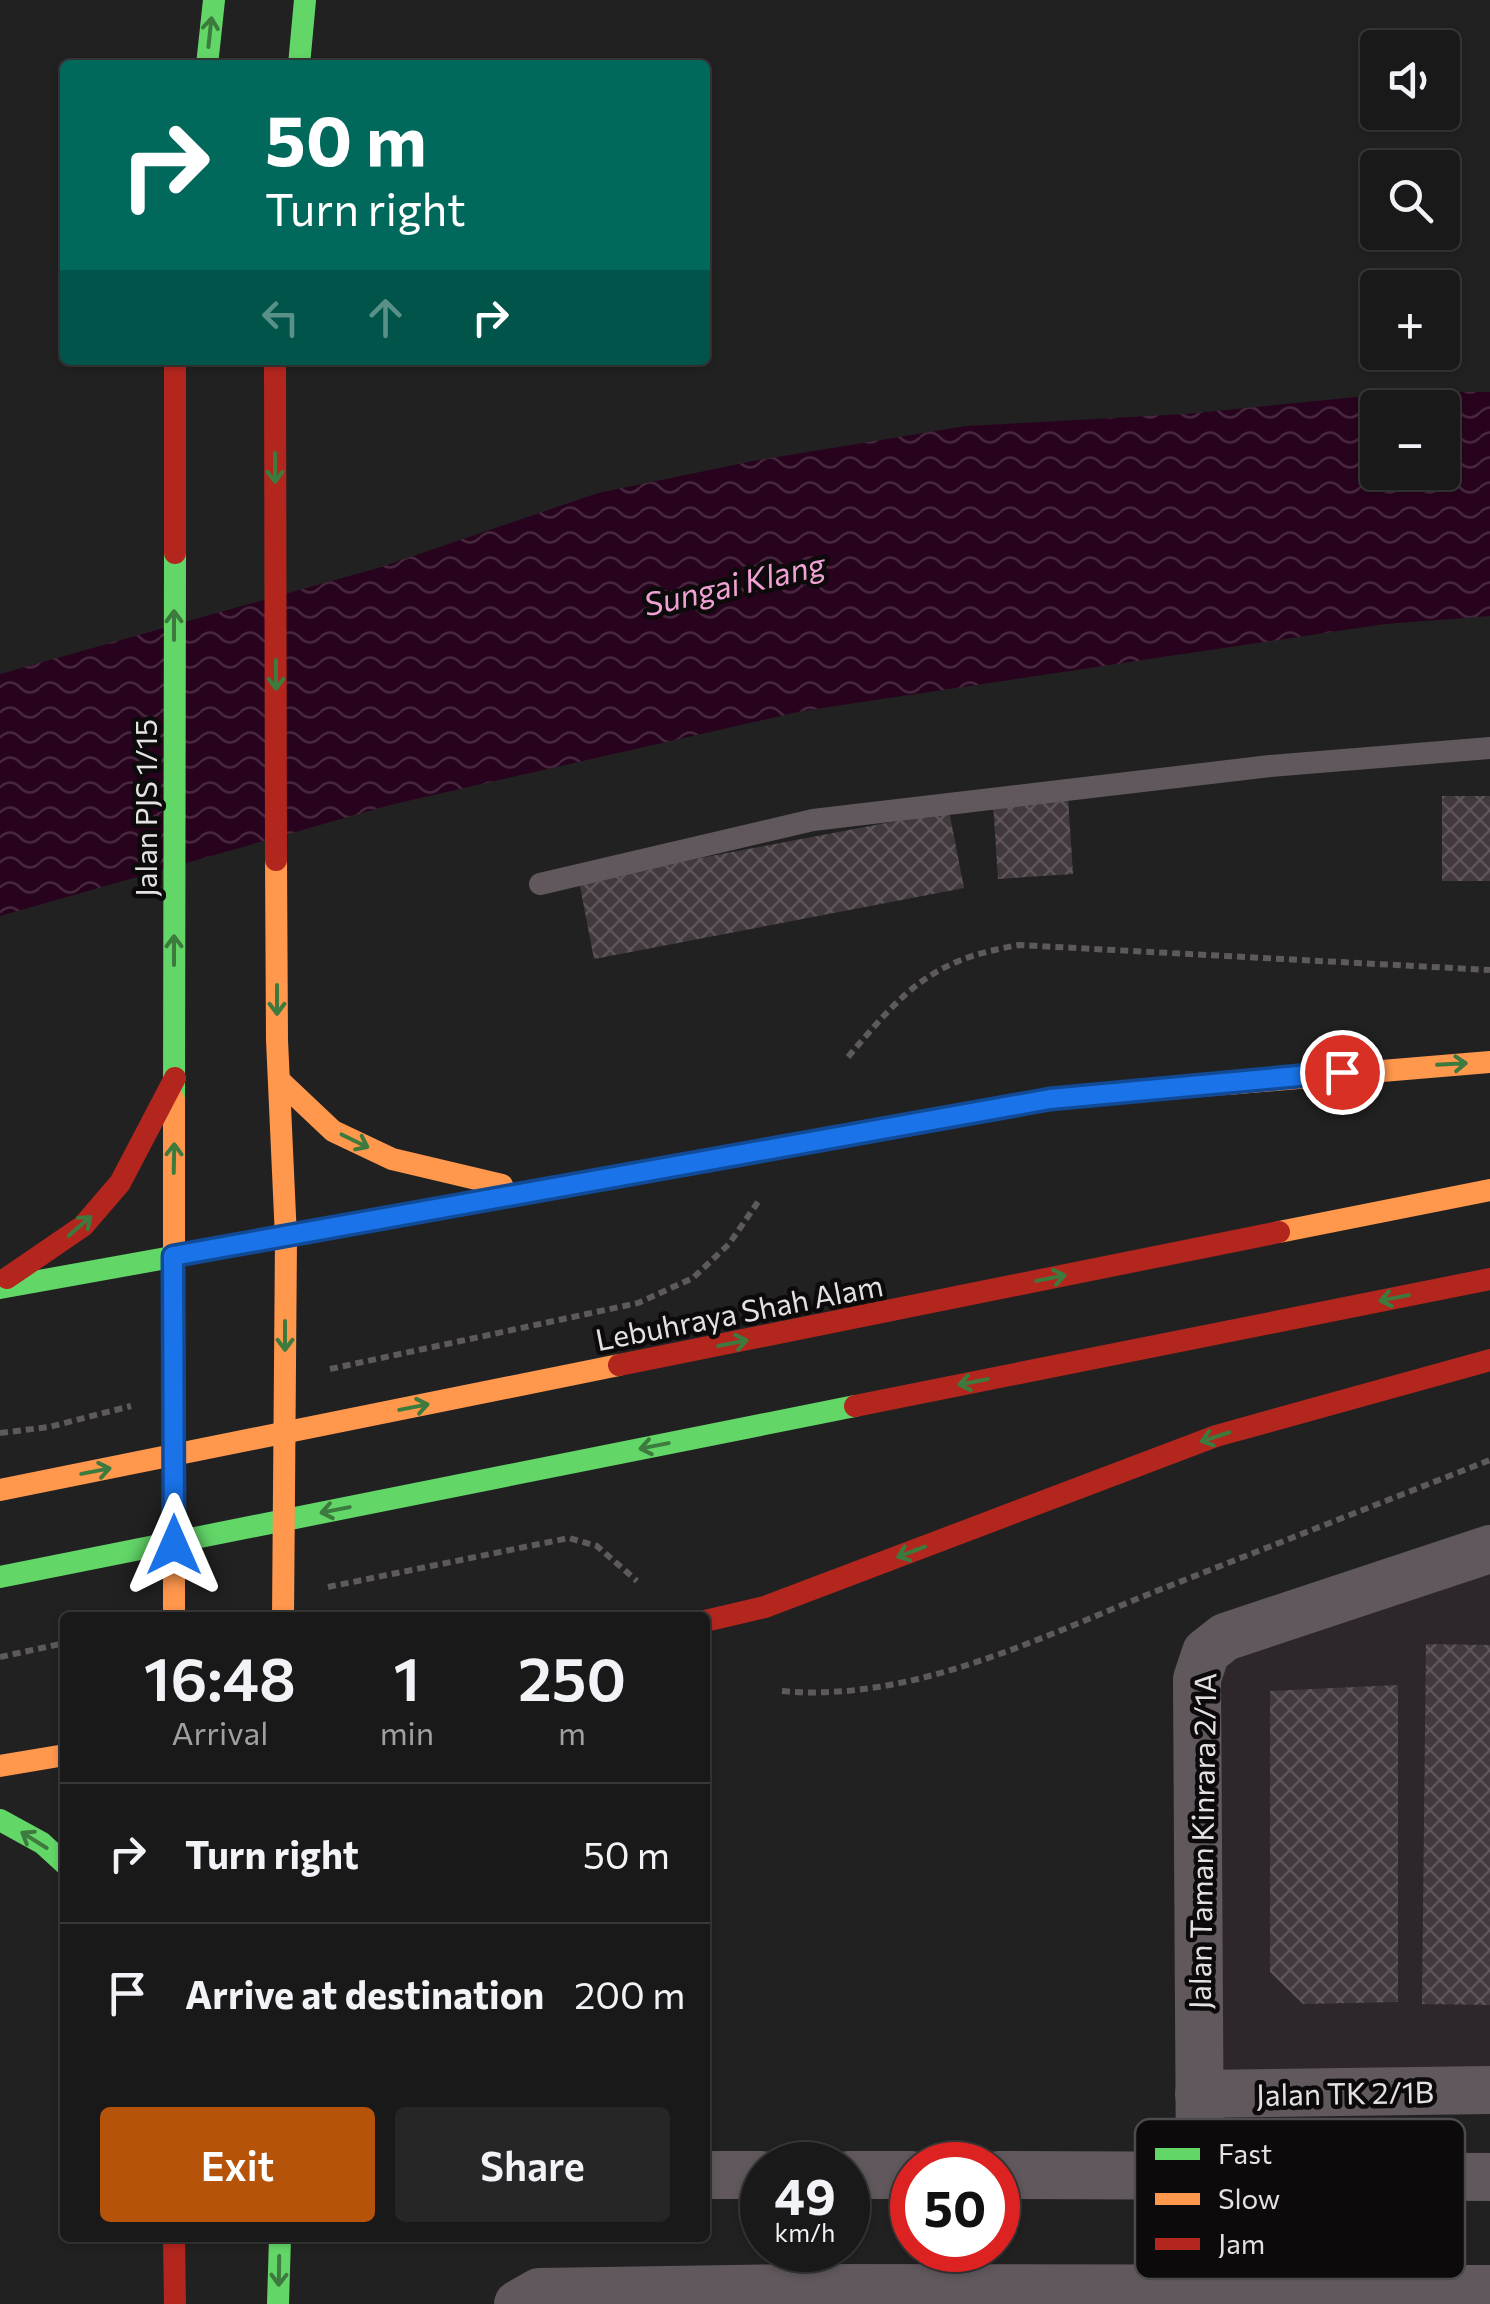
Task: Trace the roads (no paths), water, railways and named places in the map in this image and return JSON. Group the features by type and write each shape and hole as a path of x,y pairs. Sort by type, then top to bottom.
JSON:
{"main road":[{"path":"208,60 214,0"},
{"path":"300,60 305,0"},
{"path":"275,365 277,1040 286,1238 283,1612"},
{"name":"Jalan PJS 1/15","path":"174,368 174,1612"},
{"path":"0,1285 286,1238 526,1189 1050,1099 1490,1062"},
{"path":"0,1285 83,1226 120,1183 175,1078"},
{"path":"279,1080 333,1130 392,1159 456,1178 526,1189"},
{"name":"Lebuhraya Shah Alam","path":"0,1490 1490,1190"},
{"path":"0,1577 1490,1279"},
{"path":"710,1620 765,1607 1216,1436 1490,1360"},
{"path":"0,1766 60,1755"},
{"path":"0,1820 42,1843 60,1859"},
{"path":"174,2242 174,2304"},
{"path":"278,2304 280,2242"}],"street":[{"name":"Jalan Taman Kinrara 2/1A","path":"1199,2119 1197,1679 1206,1652 1225,1637 1490,1549"},
{"name":"Jalan TK 2/1B","path":"1199,2094 1490,2090"},
{"path":"1020,2175 1135,2174"},
{"path":"710,2175 740,2175"},
{"path":"1465,2177 1490,2177"},
{"path":"518,2304 539,2292 1406,2296 1490,2289"}],"lane":[{"path":"540,884 813,820 1270,766 1490,748"}],"water":[{"name":"Sungai Klang","path":"1460,392 1490,392 1490,616 1385,624 802,711 390,805 0,916 0,674 381,567 598,493 753,461 966,426 1185,414 1360,397 1360,490 1460,490"}]}
